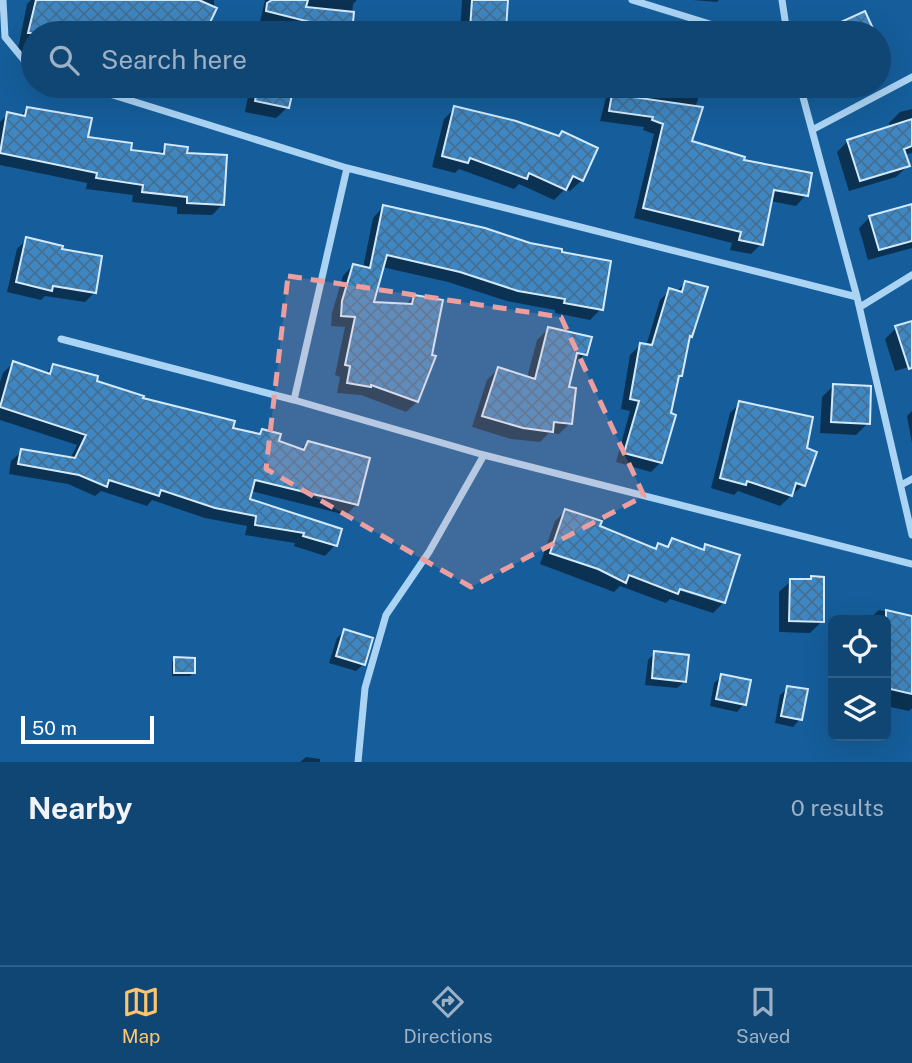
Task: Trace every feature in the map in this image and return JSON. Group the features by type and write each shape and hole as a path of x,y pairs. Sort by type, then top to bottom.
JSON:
{"street":[{"path":"2,0 5,37 21,56"},
{"path":"632,0 700,21"},
{"path":"782,0 785,21"},
{"path":"891,88 912,77"},
{"path":"122,98 347,168 857,297"},
{"path":"803,98 860,307 912,535"},
{"path":"812,130 872,98"},
{"path":"294,400 347,168"},
{"path":"860,307 912,275"},
{"path":"61,339 294,400 484,456 912,564"},
{"path":"358,762 365,688 386,615 429,552 484,456"},
{"path":"901,485 912,479"}],"highlighted area":[{"path":"288,276 561,317 644,496 471,587 266,469"}],"building":[{"path":"36,0 199,0 217,8 211,21 31,21"},
{"path":"272,0 308,0 306,7 354,12 353,21 306,21 266,11 267,3"},
{"path":"472,0 508,0 507,21 471,21"},
{"path":"865,11 870,21 843,21"},
{"path":"256,98 291,98 289,108 255,101"},
{"path":"611,98 640,98 703,107 692,141 745,157 744,160 812,173 808,196 774,190 763,245 739,240 741,232 643,208 663,124 652,120 653,117 609,111"},
{"path":"454,106 516,121 559,136 562,131 598,148 583,181 573,176 566,190 529,173 527,179 470,158 468,163 442,156"},
{"path":"27,107 92,118 88,137 132,143 131,150 164,154 165,144 188,147 187,153 227,155 224,205 187,203 187,197 142,192 143,185 96,178 97,173 0,153 7,112 25,116"},
{"path":"912,119 912,146 904,149 910,166 860,181 847,140"},
{"path":"912,204 912,241 879,250 869,216"},
{"path":"383,205 485,228 530,243 562,249 562,252 611,261 603,310 564,303 565,299 518,291 460,272 387,255 374,302 412,304 414,295 443,300 432,355 436,356 418,402 371,385 347,383 350,366 345,365 355,317 341,316 342,301 353,264 370,268"},
{"path":"26,237 63,246 62,249 102,256 96,293 53,286 52,291 16,282"},
{"path":"685,281 708,287 692,337 690,336 682,376 679,376 671,413 676,415 662,463 624,453 639,401 630,399 640,343 652,345 669,288 682,292"},
{"path":"912,321 912,368 909,369 895,326"},
{"path":"548,327 592,337 587,355 577,353 569,387 576,388 572,424 554,422 553,432 523,428 482,416 498,367 535,379"},
{"path":"13,361 50,374 53,364 98,376 97,381 144,396 143,398 235,421 233,428 260,434 262,429 281,434 279,441 304,450 308,441 370,458 358,505 255,480 250,499 342,529 337,546 303,536 304,533 255,525 256,516 215,508 161,490 159,496 109,480 107,487 79,475 18,464 21,449 75,458 86,435 0,407"},
{"path":"833,384 871,386 870,424 831,422"},
{"path":"739,401 813,417 807,448 817,452 805,486 796,483 792,496 747,481 746,485 720,478"},
{"path":"565,509 602,521 600,526 656,549 658,543 668,547 672,538 704,550 705,544 740,555 725,603 680,589 678,594 629,575 626,583 598,569 550,553"},
{"path":"811,576 824,577 824,622 789,621 790,579 811,579"},
{"path":"886,610 912,616 912,694 891,689 891,615 886,615"},
{"path":"344,629 373,638 365,665 336,656"},
{"path":"654,651 689,655 686,682 652,678"},
{"path":"174,657 195,658 195,673 174,673"},
{"path":"721,674 751,680 746,705 716,699"},
{"path":"787,686 808,689 802,720 781,716"}]}
